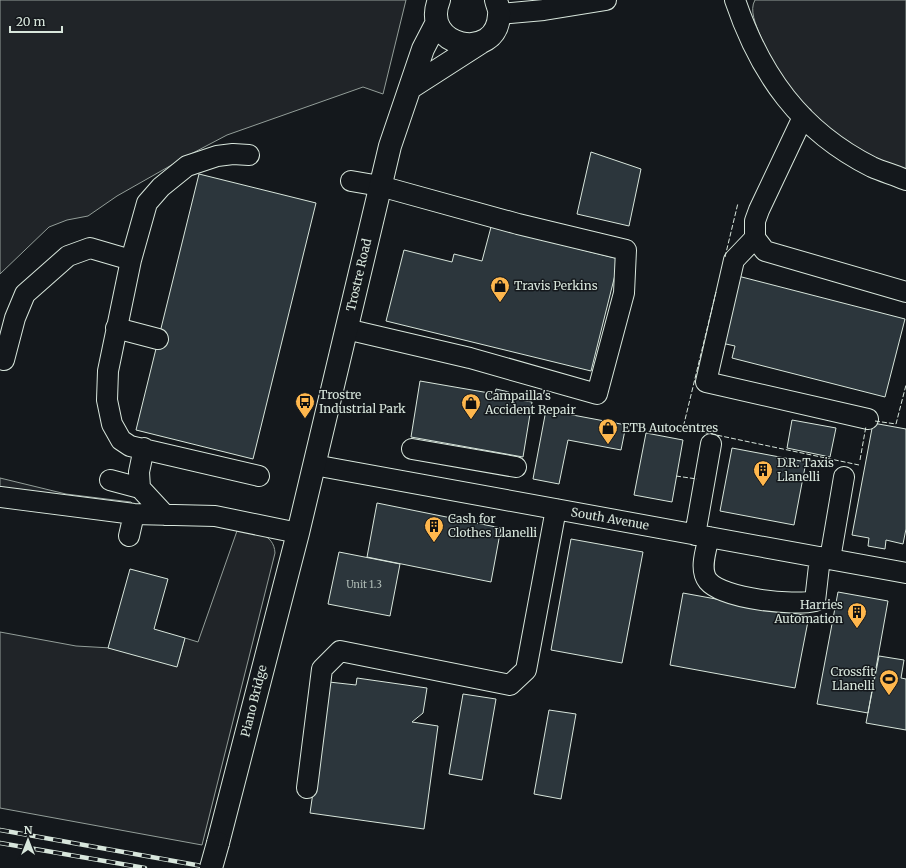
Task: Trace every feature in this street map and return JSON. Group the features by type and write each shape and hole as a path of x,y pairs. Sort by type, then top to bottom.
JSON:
{"main road":[{"name":"Trostre Road","path":"298,533 390,146 423,49 439,26 436,11 439,0"},
{"path":"410,88 471,43 487,39 494,31 498,7"},
{"path":"439,26 450,38 471,43"},
{"name":"Piano Bridge","path":"211,868 298,533"}],"street":[{"path":"498,7 544,10 604,0"},
{"path":"735,0 752,45 773,82 803,117 833,144 872,167 906,180"},
{"path":"803,117 759,210 755,220 754,238 734,260 706,382 868,418"},
{"path":"249,155 233,154 217,156 187,166 161,187 147,203 131,260 116,328 108,371 107,400 112,424 121,440 130,446 144,448 259,476"},
{"path":"346,329 470,358 597,394 624,293 626,250 518,224 380,186 351,181"},
{"path":"754,238 765,251 906,292"},
{"path":"0,359 4,360 15,318 25,294 68,256 90,248 131,260"},
{"path":"116,328 158,339"},
{"path":"712,444 702,536 704,573 708,581 717,588 734,594 757,599 804,603 814,600 844,477"},
{"path":"140,488 139,472 144,448"},
{"path":"412,449 516,467"},
{"path":"443,489 450,455"},
{"name":"South Avenue","path":"314,465 906,573"},
{"path":"110,480 140,488 165,515"},
{"path":"0,497 134,514 215,516 298,533"},
{"path":"307,788 322,669 340,650 510,684 526,670 556,509"},
{"path":"129,536 134,514"}],"shaded area":[{"path":"0,0 406,0 383,94 363,87 227,135 117,196 88,216 67,220 49,227 0,274"},
{"path":"755,0 906,0 906,171 882,162 859,150 818,119 800,100 771,58 760,35 753,13 753,4"},
{"path":"0,478 66,494 131,502 137,508 0,490"},
{"path":"238,528 256,532 267,537 274,546 275,553 202,845 0,808 0,632 76,646 111,648 177,666 185,638 198,642"}],"building":[{"path":"591,152 641,169 629,226 577,214"},
{"path":"199,174 316,203 253,459 136,430"},
{"name":"Travis Perkins","path":"491,227 619,259 591,371 386,321 404,250 452,262 454,254 482,261"},
{"path":"734,275 905,319 885,397 732,358 735,346 717,342"},
{"name":"Campailla's Accident Repair","path":"420,381 495,394 496,389 509,392 508,398 532,402 523,457 411,437"},
{"name":"ETB Autocentres","path":"546,410 626,425 621,450 568,440 559,484 533,479"},
{"path":"792,420 836,428 830,457 787,448"},
{"path":"873,423 906,429 906,529 903,544 886,540 885,549 868,546 869,538 852,535"},
{"path":"646,433 683,440 672,502 634,495"},
{"name":"D.R. Taxis Llanelli","path":"732,448 806,462 794,525 720,511"},
{"name":"Cash for Clothes Llanelli","path":"377,503 501,528 491,582 367,557"},
{"path":"571,539 643,552 622,663 551,650"},
{"path":"339,552 400,564 390,616 328,604"},
{"path":"130,569 168,579 154,629 185,638 177,667 108,648"},
{"name":"Harries Automation","path":"838,592 888,601 868,713 817,704"},
{"path":"683,593 809,616 795,688 670,665"},
{"name":"Crossfit Llanelli","path":"879,656 904,660 901,678 906,679 906,730 866,723"},
{"path":"357,678 427,688 423,713 412,722 438,726 424,829 310,813 329,682 356,685"},
{"path":"463,694 496,699 482,780 449,774"},
{"path":"549,710 576,714 561,799 534,794"}],"railway":[{"path":"0,830 213,868"},
{"path":"0,843 145,868"}],"fence":[{"path":"725,257 738,203"},
{"path":"716,292 683,428 859,465"},
{"path":"875,421 896,424 906,385"},
{"path":"860,460 866,426"},
{"path":"676,476 697,479"}],"place":[{"name":"Travis Perkins","path":"500,303"},
{"name":"Trostre Industrial Park","path":"305,419"},
{"name":"Campailla's Accident Repair","path":"471,420"},
{"name":"ETB Autocentres","path":"608,445"},
{"name":"D.R. Taxis Llanelli","path":"763,487"},
{"name":"Cash for Clothes Llanelli","path":"434,543"},
{"name":"Harries Automation","path":"857,629"},
{"name":"Crossfit Llanelli","path":"889,696"}]}
